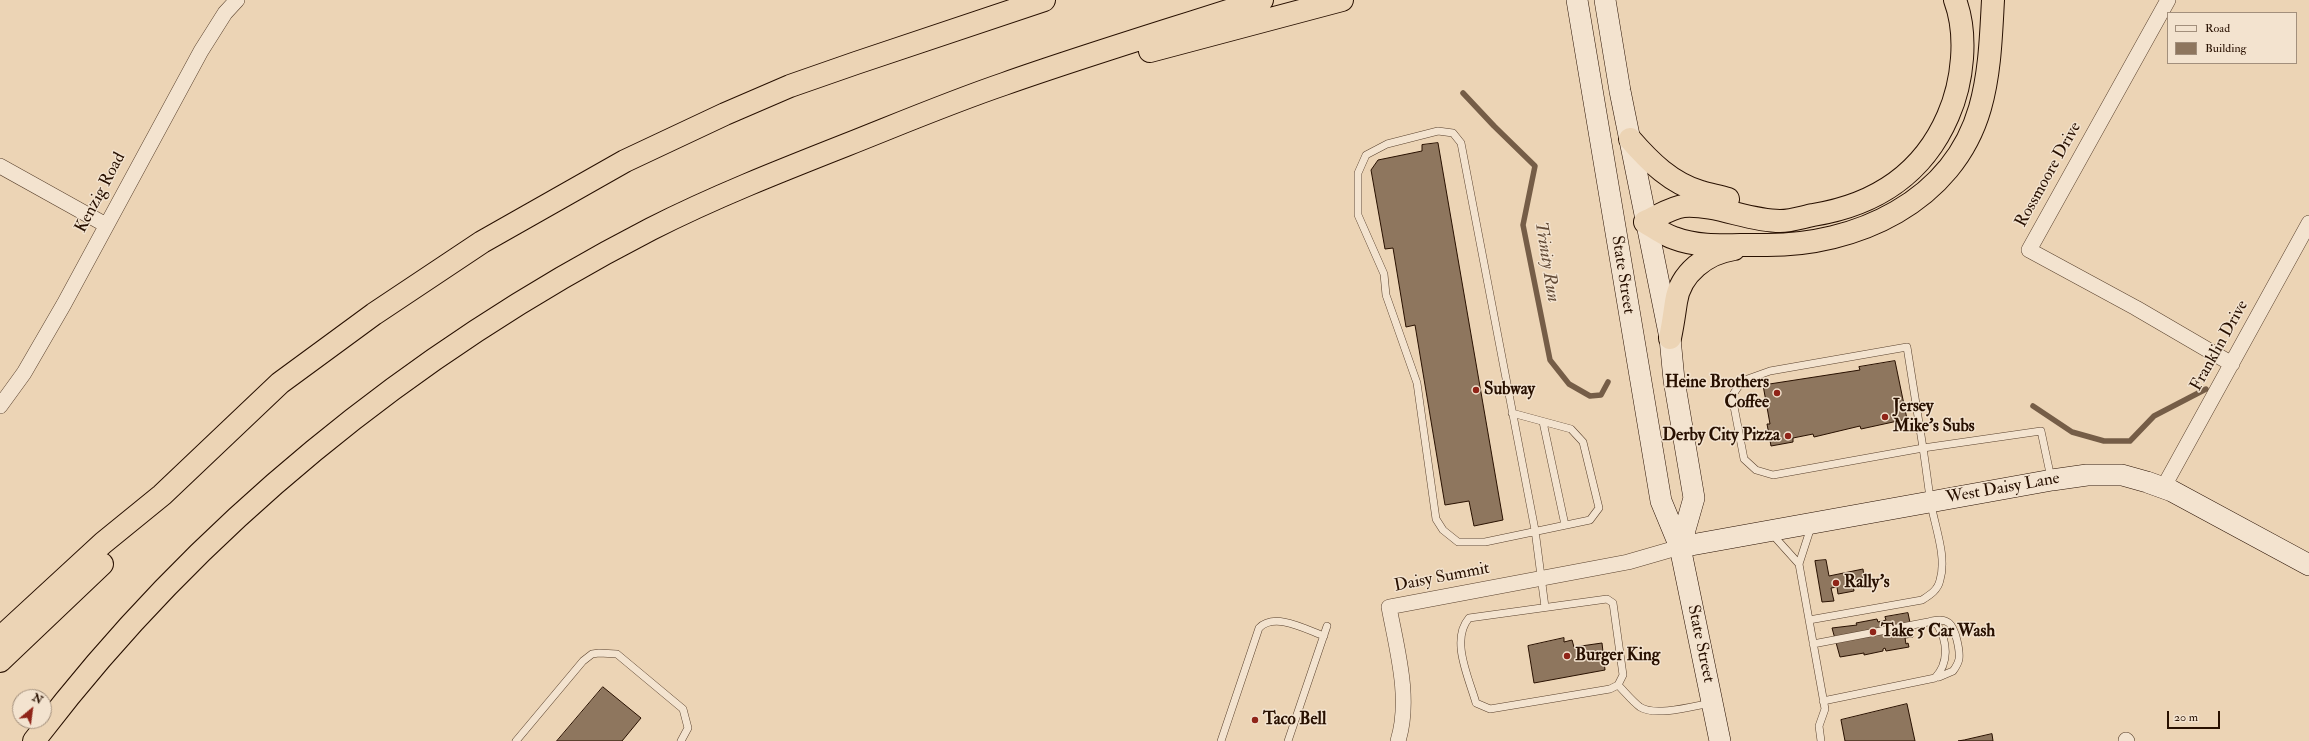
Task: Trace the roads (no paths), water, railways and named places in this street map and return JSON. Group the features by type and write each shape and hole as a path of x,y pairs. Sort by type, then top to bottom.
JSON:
{"highway":[{"path":"0,638 103,543 162,495 280,383 427,277 540,207 625,161 725,114 790,86 1044,0"},
{"path":"34,741 97,663 135,620 184,568 230,524 289,472 377,401 429,364 536,294 652,228 769,175 1003,84 1262,0"},
{"path":"950,104 1342,0"},
{"path":"1645,222 1683,206 1703,207 1781,221 1838,211 1869,200 1896,183 1922,160 1941,132 1955,101 1961,69 1962,36 1955,0"},
{"path":"1670,338 1676,316 1676,301 1682,284 1700,262 1724,250 1815,241 1870,226 1899,212 1926,193 1948,169 1966,141 1980,109 1988,75 1994,0"},
{"path":"1630,139 1652,164 1682,185 1701,192 1750,205 1808,216"},
{"path":"1645,222 1674,238 1695,244 1775,245"},
{"path":"0,661 120,546 162,495"}],"main road":[{"name":"State Street","path":"1576,0 1661,501 1680,547 1720,741"},
{"name":"State Street","path":"1605,0 1620,91 1645,222 1670,338 1674,380 1694,498 1680,547"},
{"path":"1615,228 1645,222"},
{"name":"West Daisy Lane","path":"1680,547 2052,480 2087,475 2122,475 2163,488 2309,565"}],"street":[{"name":"Kenzig Road","path":"0,406 24,373 201,50 226,13 237,0"},
{"name":"Rossmoore Drive","path":"2168,0 2029,250 2136,308 2232,364"},
{"path":"0,166 106,225"},
{"name":"Franklin Drive","path":"2163,488 2309,223"},
{"path":"1542,578 1628,562 1680,547"},
{"name":"Daisy Summit","path":"1398,741 1402,728 1403,701 1388,607 1542,578"}],"lane":[{"path":"1512,413 1570,429 1583,442 1599,508 1590,520 1535,530 1485,542 1458,542 1443,530 1436,519 1417,383 1386,295 1384,274 1358,215 1358,173 1366,155 1386,144 1438,131 1453,133 1461,143 1512,413 1535,530 1545,607"},
{"path":"1808,620 1922,600 1934,591 1941,579 1941,562 1930,502 1924,448 1907,347 1758,374 1742,381 1732,396 1744,459 1756,470 1773,475 1924,448 2041,431 2052,480"},
{"path":"1544,422 1565,524"},
{"path":"1812,524 1803,545 1799,564 1824,701 1825,712 1819,726 1821,741"},
{"path":"1769,531 1799,564"},
{"path":"1607,599 1613,603 1624,675 1618,684 1610,689 1490,709 1476,702 1460,645 1462,626 1468,618 1545,607 1607,599"},
{"path":"1221,741 1259,628 1265,622 1275,620 1324,636"},
{"path":"1813,644 1941,620 1950,624 1954,630 1959,658 1953,671 1935,678 1824,701"},
{"path":"1928,622 1937,624 1942,632 1946,651 1945,664 1935,678"},
{"path":"1288,741 1328,626"},
{"path":"516,741 583,661 592,654 607,652 620,656 683,709 688,728 681,741"},
{"path":"1618,684 1642,708 1676,710 1712,703"}],"waterway":[{"name":"Trinity Run","path":"1463,93 1535,166 1523,225 1550,360 1569,384 1590,396 1601,395 1608,382"},
{"name":"Trinity Run","path":"2033,406 2072,432 2104,441 2130,441 2154,416 2206,389"}],"place":[{"name":"Subway","path":"1476,390"},
{"name":"Heine Brothers Coffee","path":"1777,393"},
{"name":"Jersey Mike's Subs","path":"1885,417"},
{"name":"Derby City Pizza","path":"1788,436"},
{"name":"Rally's","path":"1836,583"},
{"name":"Take 5 Car Wash","path":"1873,632"},
{"name":"Burger King","path":"1567,656"},
{"name":"Taco Bell","path":"1255,720"}]}
